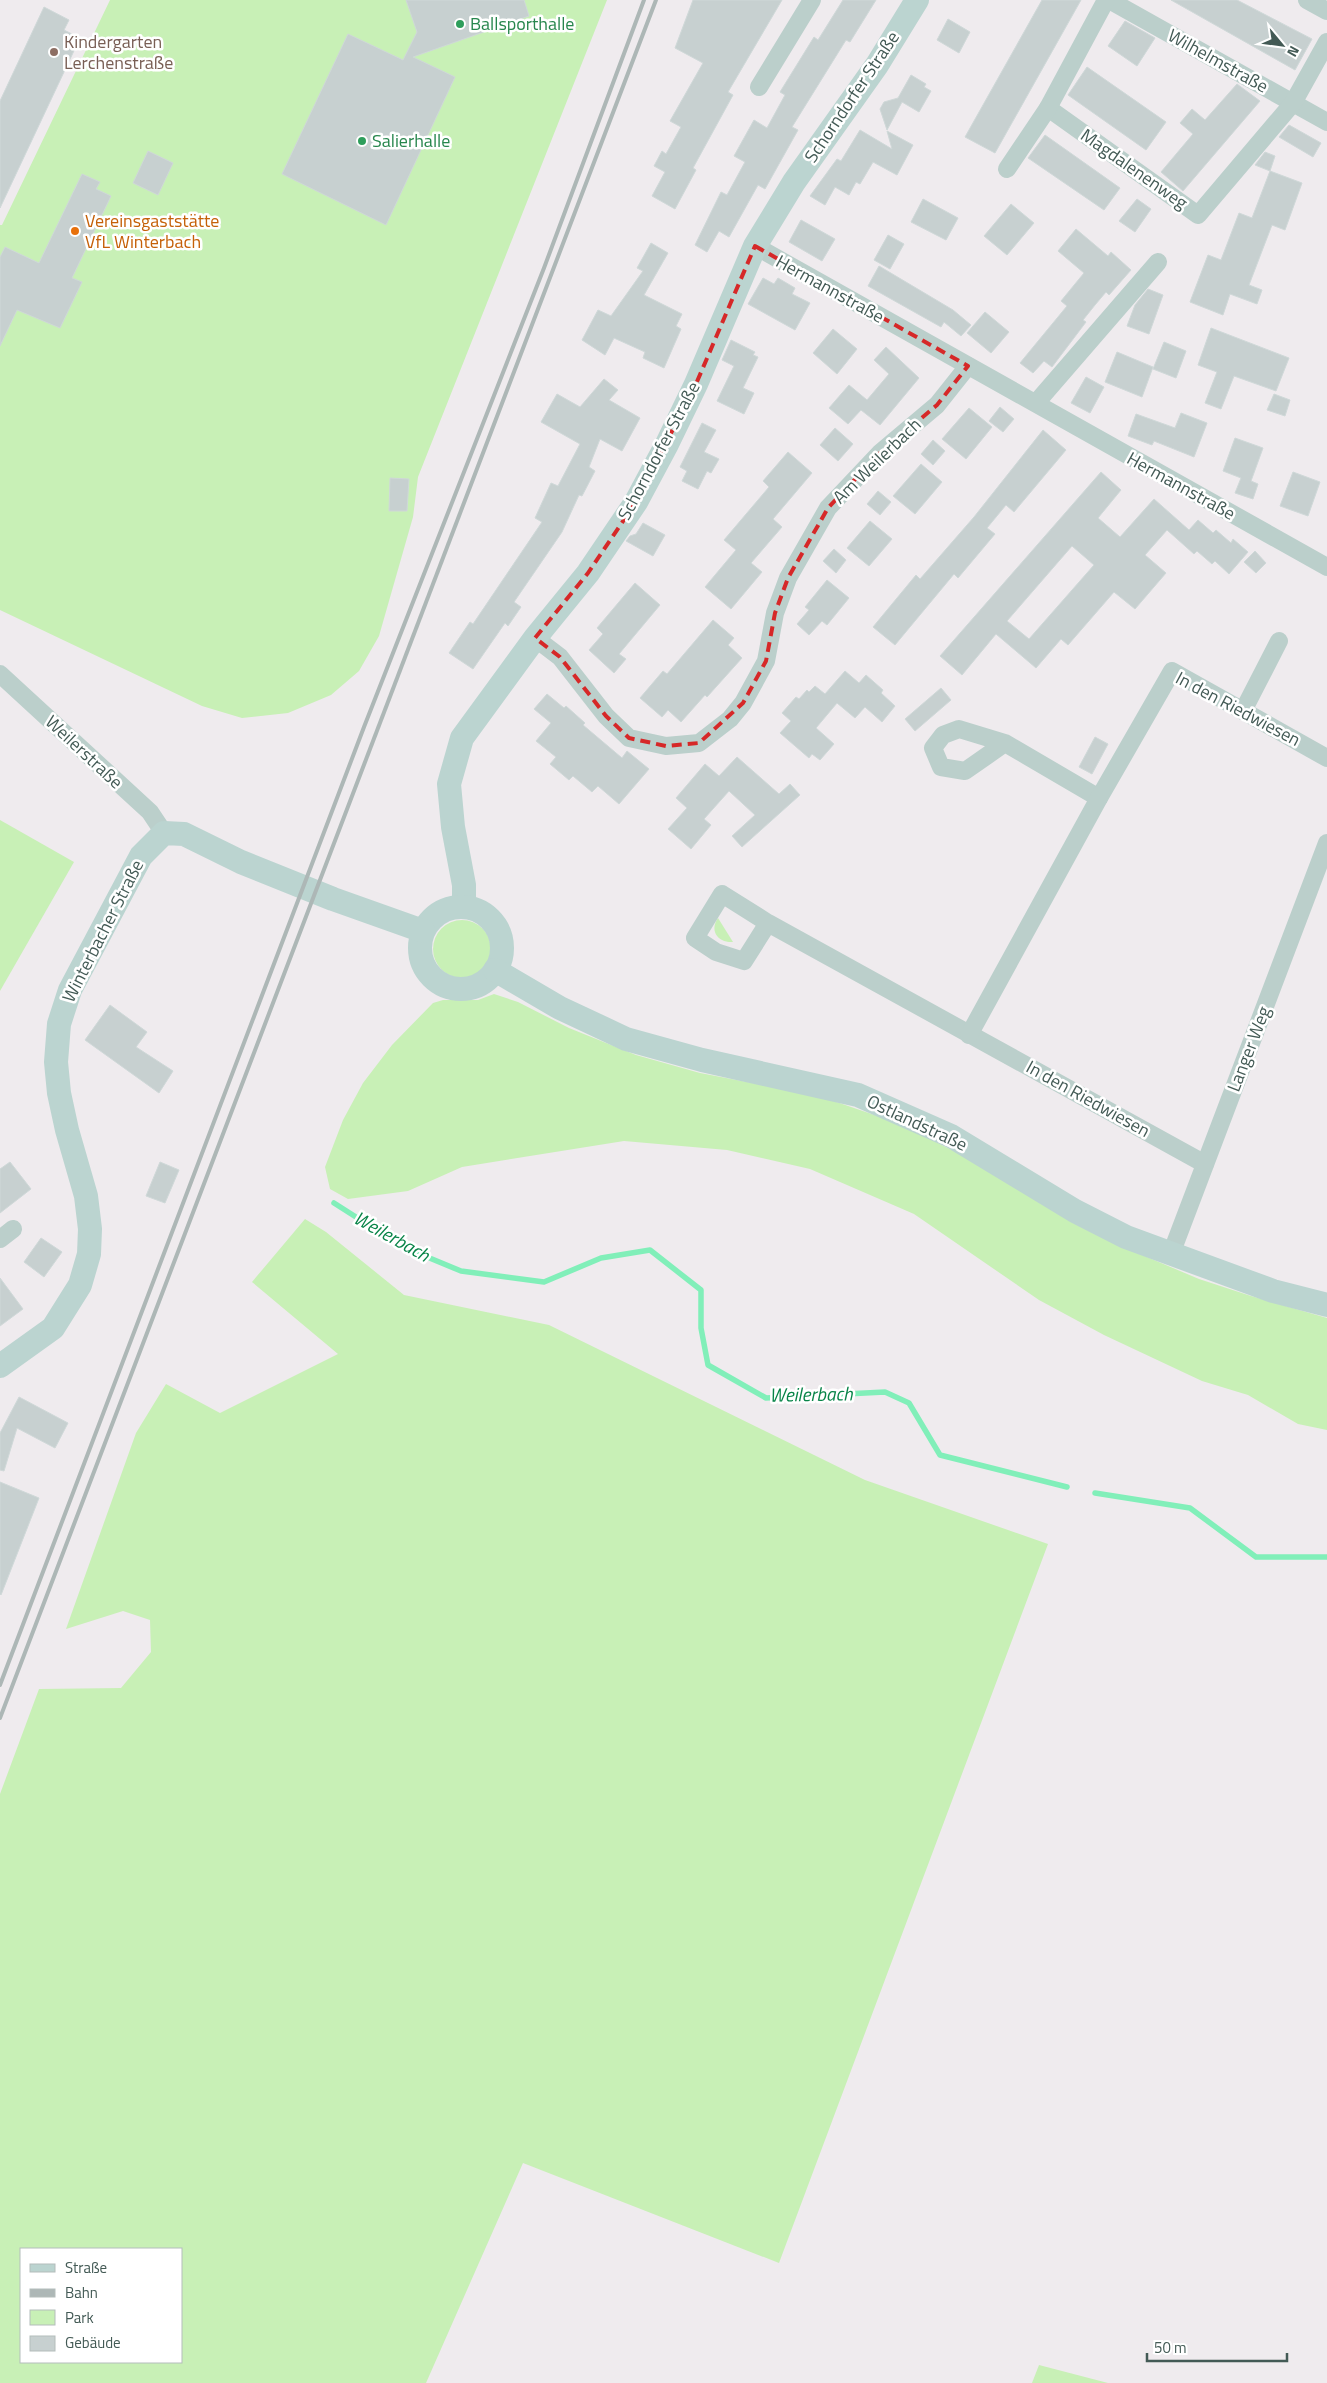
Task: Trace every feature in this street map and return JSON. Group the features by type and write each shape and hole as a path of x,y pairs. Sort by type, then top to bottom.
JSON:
{"street":[{"path":"759,87 812,0"},
{"name":"Schorndorfer Straße","path":"464,907 464,885 453,827 449,784 462,738 536,638 588,573 636,502 692,393 755,246 794,182 877,65 916,0"},
{"path":"1007,169 1048,108 1108,0"},
{"name":"Wilhelmstraße","path":"1108,0 1327,122"},
{"path":"1307,0 1327,11"},
{"path":"1293,104 1327,42"},
{"name":"Magdalenenweg","path":"1048,108 1198,215 1293,104"},
{"name":"Hermannstraße","path":"755,246 1327,566"},
{"path":"1036,403 1158,262"},
{"name":"Am Weilerbach","path":"536,638 560,657 606,716 629,738 666,746 699,743 730,719 743,703 766,661 775,613 788,578 805,545 828,508 880,453 937,405 968,366"},
{"path":"1243,711 1279,641"},
{"name":"In den Riedwiesen","path":"970,1035 1099,798 1172,671 1327,758"},
{"name":"Weilerstraße","path":"0,674 150,812 164,833"},
{"path":"1004,743 1099,798"},
{"path":"164,833 184,834 241,862 315,892 423,931"},
{"name":"Winterbacher Straße","path":"0,1366 52,1328 80,1284 89,1254 90,1230 86,1196 67,1130 59,1093 56,1062 60,1024 70,990 141,856 164,833"},
{"name":"Langer Weg","path":"1171,1254 1327,843"},
{"path":"464,907 483,915 498,930 502,943 501,957 496,970 486,981 474,988 460,989 446,987 434,980 426,969 421,957 420,944 423,931 430,921 440,913 452,908 464,907"},
{"name":"In den Riedwiesen","path":"768,923 1205,1164"},
{"name":"Ostlandstraße","path":"496,970 560,1008 626,1039 702,1060 858,1095 951,1136 1075,1211 1126,1237 1273,1291 1327,1305"}],"highlighted area":[{"path":"755,246 968,366 937,405 880,453 828,508 788,578 775,613 766,661 743,703 699,743 666,746 629,738 606,716 560,657 535,638 588,573 636,502 696,384"}],"green space":[{"path":"110,0 607,0 418,477 413,517 379,636 359,671 331,695 288,713 242,718 202,706 0,610 0,225 2,225"},
{"path":"0,820 74,862 0,991"},
{"path":"718,918 733,942 723,940 716,935 714,927"},
{"path":"456,920 468,920 483,928 491,943 491,955 483,970 468,978 456,978 441,970 433,955 433,943 441,928"},
{"path":"494,994 518,1002 569,1028 636,1055 700,1073 816,1095 895,1122 958,1153 1128,1249 1199,1279 1327,1318 1327,1430 1298,1424 1248,1395 1202,1381 1104,1335 1039,1300 914,1214 810,1169 727,1150 624,1141 462,1167 408,1191 348,1199 330,1189 325,1167 343,1120 363,1083 392,1045 433,1003 443,1000 478,1000"},
{"path":"305,1219 326,1232 404,1295 549,1325 865,1480 1048,1544 779,2263 523,2163 426,2383 0,2383 0,1794 39,1689 121,1688 151,1652 150,1620 123,1611 66,1629 136,1433 166,1384 220,1413 338,1354 252,1282"},
{"path":"1039,2365 1108,2383 1032,2383"}],"building":[{"name":"Salierhalle","path":"406,0 524,0 529,16 413,57 455,77 386,225 282,174 348,34 403,60 417,32"},
{"path":"693,0 782,0 728,92 733,95 693,168 696,170 675,209 652,196 665,172 654,166 662,151 666,154 681,127 670,121 703,63 675,48"},
{"path":"843,0 876,0 850,42 846,40 792,127 798,130 765,189 758,185 729,237 719,231 707,252 695,245 721,192 727,195 745,162 734,156 754,120 767,128 785,95 780,92 814,37 818,40"},
{"path":"1042,0 1081,0 995,153 965,137"},
{"path":"1171,0 1237,0 1312,39 1295,70"},
{"path":"44,7 69,20 64,30 80,38 0,208 0,101"},
{"path":"948,19 970,32 959,53 937,40"},
{"path":"1125,21 1155,38 1137,66 1108,46"},
{"path":"1087,67 1166,122 1146,150 1068,95"},
{"path":"911,75 926,84 924,87 931,91 919,112 902,102 887,130 880,109 884,102 898,98"},
{"path":"1237,84 1260,101 1183,191 1161,172 1193,134 1180,123 1192,109 1205,120"},
{"path":"1289,125 1321,143 1313,157 1279,137"},
{"path":"860,130 892,149 887,131 913,145 897,175 873,162 860,184 856,182 849,195 835,187 825,205 810,196 837,159 841,161"},
{"path":"1045,135 1120,188 1104,210 1028,158"},
{"path":"148,151 173,163 158,195 133,183"},
{"path":"1265,152 1275,156 1270,171 1255,165"},
{"path":"1270,171 1302,183 1285,230 1272,225 1249,285 1262,290 1257,304 1230,294 1223,315 1190,302 1208,255 1221,260 1239,213 1252,218"},
{"name":"Vereinsgaststätte VfL Winterbach","path":"82,174 100,182 96,189 111,196 72,278 82,282 60,328 17,310 0,346 0,257 5,247 39,263"},
{"path":"923,199 958,218 946,240 911,222"},
{"path":"1137,199 1151,209 1135,232 1119,221"},
{"path":"1011,204 1034,223 1007,255 984,236"},
{"path":"801,220 835,239 822,261 789,242"},
{"path":"1076,229 1108,256 1111,252 1131,270 1109,295 1106,292 1095,305 1083,320 1086,322 1052,367 1044,361 1033,373 1020,363 1067,306 1061,301 1084,273 1058,251"},
{"path":"888,235 904,244 890,269 874,260"},
{"path":"651,243 668,253 644,295 682,314 676,326 681,329 664,368 643,358 645,352 614,338 605,355 582,340 598,310 611,316 643,271 637,268"},
{"path":"879,266 953,310 971,325 961,336 944,322 941,327 868,286"},
{"path":"763,278 774,284 778,278 795,288 792,294 810,303 795,330 748,304"},
{"path":"1148,289 1163,295 1149,334 1127,326 1135,305"},
{"path":"985,312 1009,332 991,353 967,333"},
{"path":"1211,328 1289,358 1276,391 1234,376 1221,409 1205,403 1217,372 1198,365"},
{"path":"833,329 857,349 837,374 813,353"},
{"path":"731,340 755,352 753,355 758,357 743,388 754,393 744,414 717,401 734,366 722,360"},
{"path":"1164,342 1186,351 1176,378 1153,369"},
{"path":"886,347 919,378 880,425 861,410 848,424 829,408 849,385 867,400 889,374 874,360"},
{"path":"1117,352 1153,367 1142,397 1105,382"},
{"path":"1086,377 1104,387 1090,413 1071,403"},
{"path":"604,379 618,390 609,400 640,418 622,451 600,439 589,467 595,471 582,496 579,495 562,532 514,602 521,607 508,626 505,623 473,669 449,653 470,622 473,624 542,522 535,518 551,483 558,486 580,444 541,422 557,394 580,407"},
{"path":"1274,394 1290,400 1285,416 1267,410"},
{"path":"1000,407 1014,419 1003,432 989,421"},
{"path":"969,408 992,427 966,459 942,439"},
{"path":"1181,413 1207,423 1194,457 1154,441 1152,445 1128,436 1136,414 1175,428"},
{"path":"702,423 716,430 704,452 719,459 711,473 707,471 698,489 682,481 687,471 680,467"},
{"path":"835,428 853,444 838,461 820,445"},
{"path":"1043,430 1066,450 1014,512 1006,505 987,528 995,534 958,578 954,574 895,645 873,627 916,575 920,579 974,517"},
{"path":"1235,438 1263,448 1251,481 1258,484 1253,499 1235,493 1241,478 1223,471"},
{"path":"933,440 945,451 933,465 921,454"},
{"path":"788,452 812,473 773,519 782,527 751,563 762,572 731,609 705,587 736,550 724,540 769,487 763,481"},
{"path":"921,464 942,482 915,514 893,496"},
{"path":"1101,472 1121,490 1098,518 1120,537 1154,499 1189,530 1198,520 1213,533 1216,530 1231,543 1233,539 1248,552 1229,574 1215,561 1212,564 1197,551 1194,554 1167,530 1145,555 1166,573 1135,609 1114,592 1068,645 1061,639 1036,668 996,634 962,675 940,656","holes":["1072,546 1094,565 1029,639 1007,621"]},
{"path":"1293,472 1320,482 1308,516 1280,506"},
{"path":"390,478 409,479 407,511 389,511"},
{"path":"878,491 891,502 880,515 867,504"},
{"path":"870,521 892,539 869,566 847,548"},
{"path":"643,523 665,535 653,556 626,541 630,536 636,534"},
{"path":"834,549 846,560 836,573 823,561"},
{"path":"1255,551 1266,563 1256,573 1244,562"},
{"path":"827,580 849,598 827,625 822,621 809,635 797,624 809,610 805,607"},
{"path":"635,583 660,605 619,654 626,659 614,673 589,650 603,634 597,628"},
{"path":"713,620 734,638 728,645 742,658 707,697 705,695 681,722 668,710 662,717 640,698 663,671 667,674"},
{"path":"845,671 859,683 866,675 883,690 881,693 895,706 882,722 865,707 855,718 837,703 816,728 834,744 820,760 812,754 809,758 780,733 791,721 782,713 796,697 799,699 807,690 809,692 815,686 825,694"},
{"path":"941,688 951,700 915,731 905,719"},
{"path":"547,694 564,708 566,706 585,723 583,725 622,758 627,751 649,769 619,804 598,786 592,792 573,776 569,780 550,764 556,757 536,741 551,723 534,709"},
{"path":"1095,737 1108,744 1092,774 1079,767"},
{"path":"737,757 779,794 790,784 800,795 742,847 732,836 755,815 729,791 704,819 711,825 691,849 668,829 687,808 676,798 705,764 719,776"},
{"path":"110,1005 147,1032 136,1047 173,1071 159,1093 85,1040"},
{"path":"10,1162 31,1189 0,1213 0,1169"},
{"path":"160,1162 179,1170 165,1203 146,1196"},
{"path":"41,1238 62,1252 44,1277 24,1262"},
{"path":"0,1278 23,1309 0,1326"},
{"path":"19,1397 68,1423 55,1448 17,1428 4,1471 0,1470 0,1433"},
{"path":"0,1482 39,1498 1,1595 0,1594"}],"waterway":[{"name":"Weilerbach","path":"334,1203 403,1247 461,1271 544,1282 601,1258 650,1250 701,1290 701,1328 708,1365 766,1398 885,1392 909,1403 940,1455 1067,1487"},
{"path":"1095,1493 1190,1508 1256,1557 1327,1557"}],"railway":[{"path":"0,1685 364,727 544,268 644,0"},
{"path":"0,1718 656,0"}],"place":[{"name":"Ballsporthalle","path":"460,24"},
{"name":"Kindergarten Lerchenstraße","path":"54,52"},
{"name":"Salierhalle","path":"362,141"},
{"name":"Vereinsgaststätte VfL Winterbach","path":"75,231"}]}
